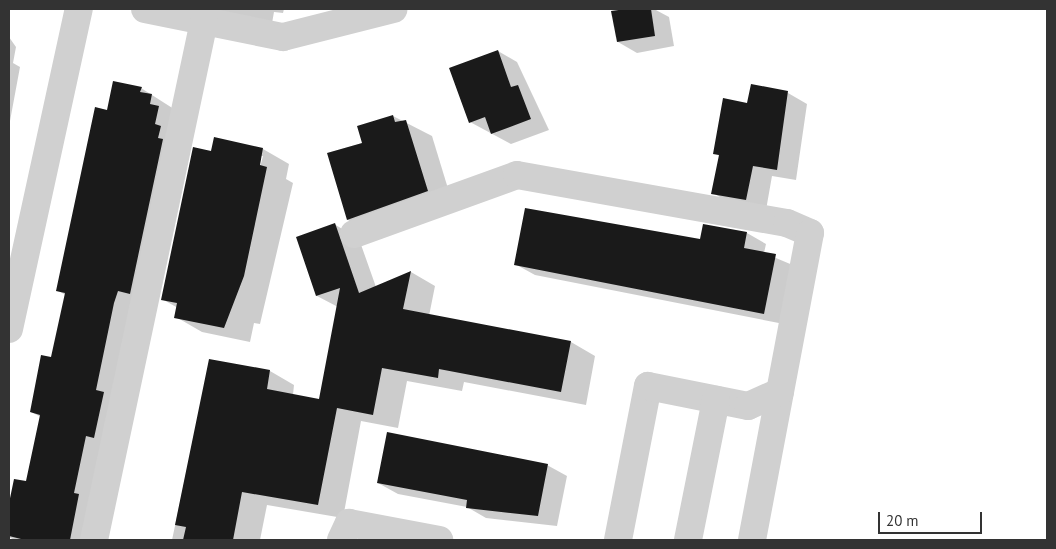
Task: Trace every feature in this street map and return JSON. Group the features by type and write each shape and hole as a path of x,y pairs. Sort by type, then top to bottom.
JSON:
{"lane":[{"path":"9,329 79,9"},
{"path":"145,9 283,37 322,18 394,9"},
{"path":"94,540 204,21"},
{"path":"354,234 517,175 787,223 810,233 752,540"},
{"path":"618,540 648,386 748,406 780,392"},
{"path":"688,540 716,400"},
{"path":"341,540 349,523 439,540"}],"building":[{"path":"651,9 655,36 617,42 611,11"},
{"path":"498,50 511,87 518,85 531,119 491,134 485,117 469,123 449,68"},
{"path":"113,81 142,87 140,92 152,94 150,104 159,106 155,124 161,126 158,138 163,139 130,294 118,291 114,303 96,390 104,392 94,438 86,436 74,493 79,494 70,540 25,540 9,536 9,503 14,479 26,481 40,415 30,412 41,355 51,357 65,293 56,291 95,107 107,110"},
{"path":"751,84 788,91 777,170 753,166 746,200 711,194 719,155 713,154 723,98 747,103"},
{"path":"393,115 395,122 406,120 428,191 347,220 327,153 362,143 357,126"},
{"path":"214,137 263,148 260,165 267,167 244,276 224,328 174,318 177,303 161,300 193,147 211,151"},
{"path":"525,208 700,239 703,224 747,232 744,248 776,254 764,314 514,265"},
{"path":"335,223 359,293 411,271 403,309 571,341 561,392 439,369 438,378 382,368 373,415 337,408 318,505 242,492 233,540 183,540 186,527 175,525 209,359 270,370 267,389 319,399 340,288 316,296 296,237"},
{"path":"387,432 548,464 538,516 466,508 467,500 377,483"}]}
